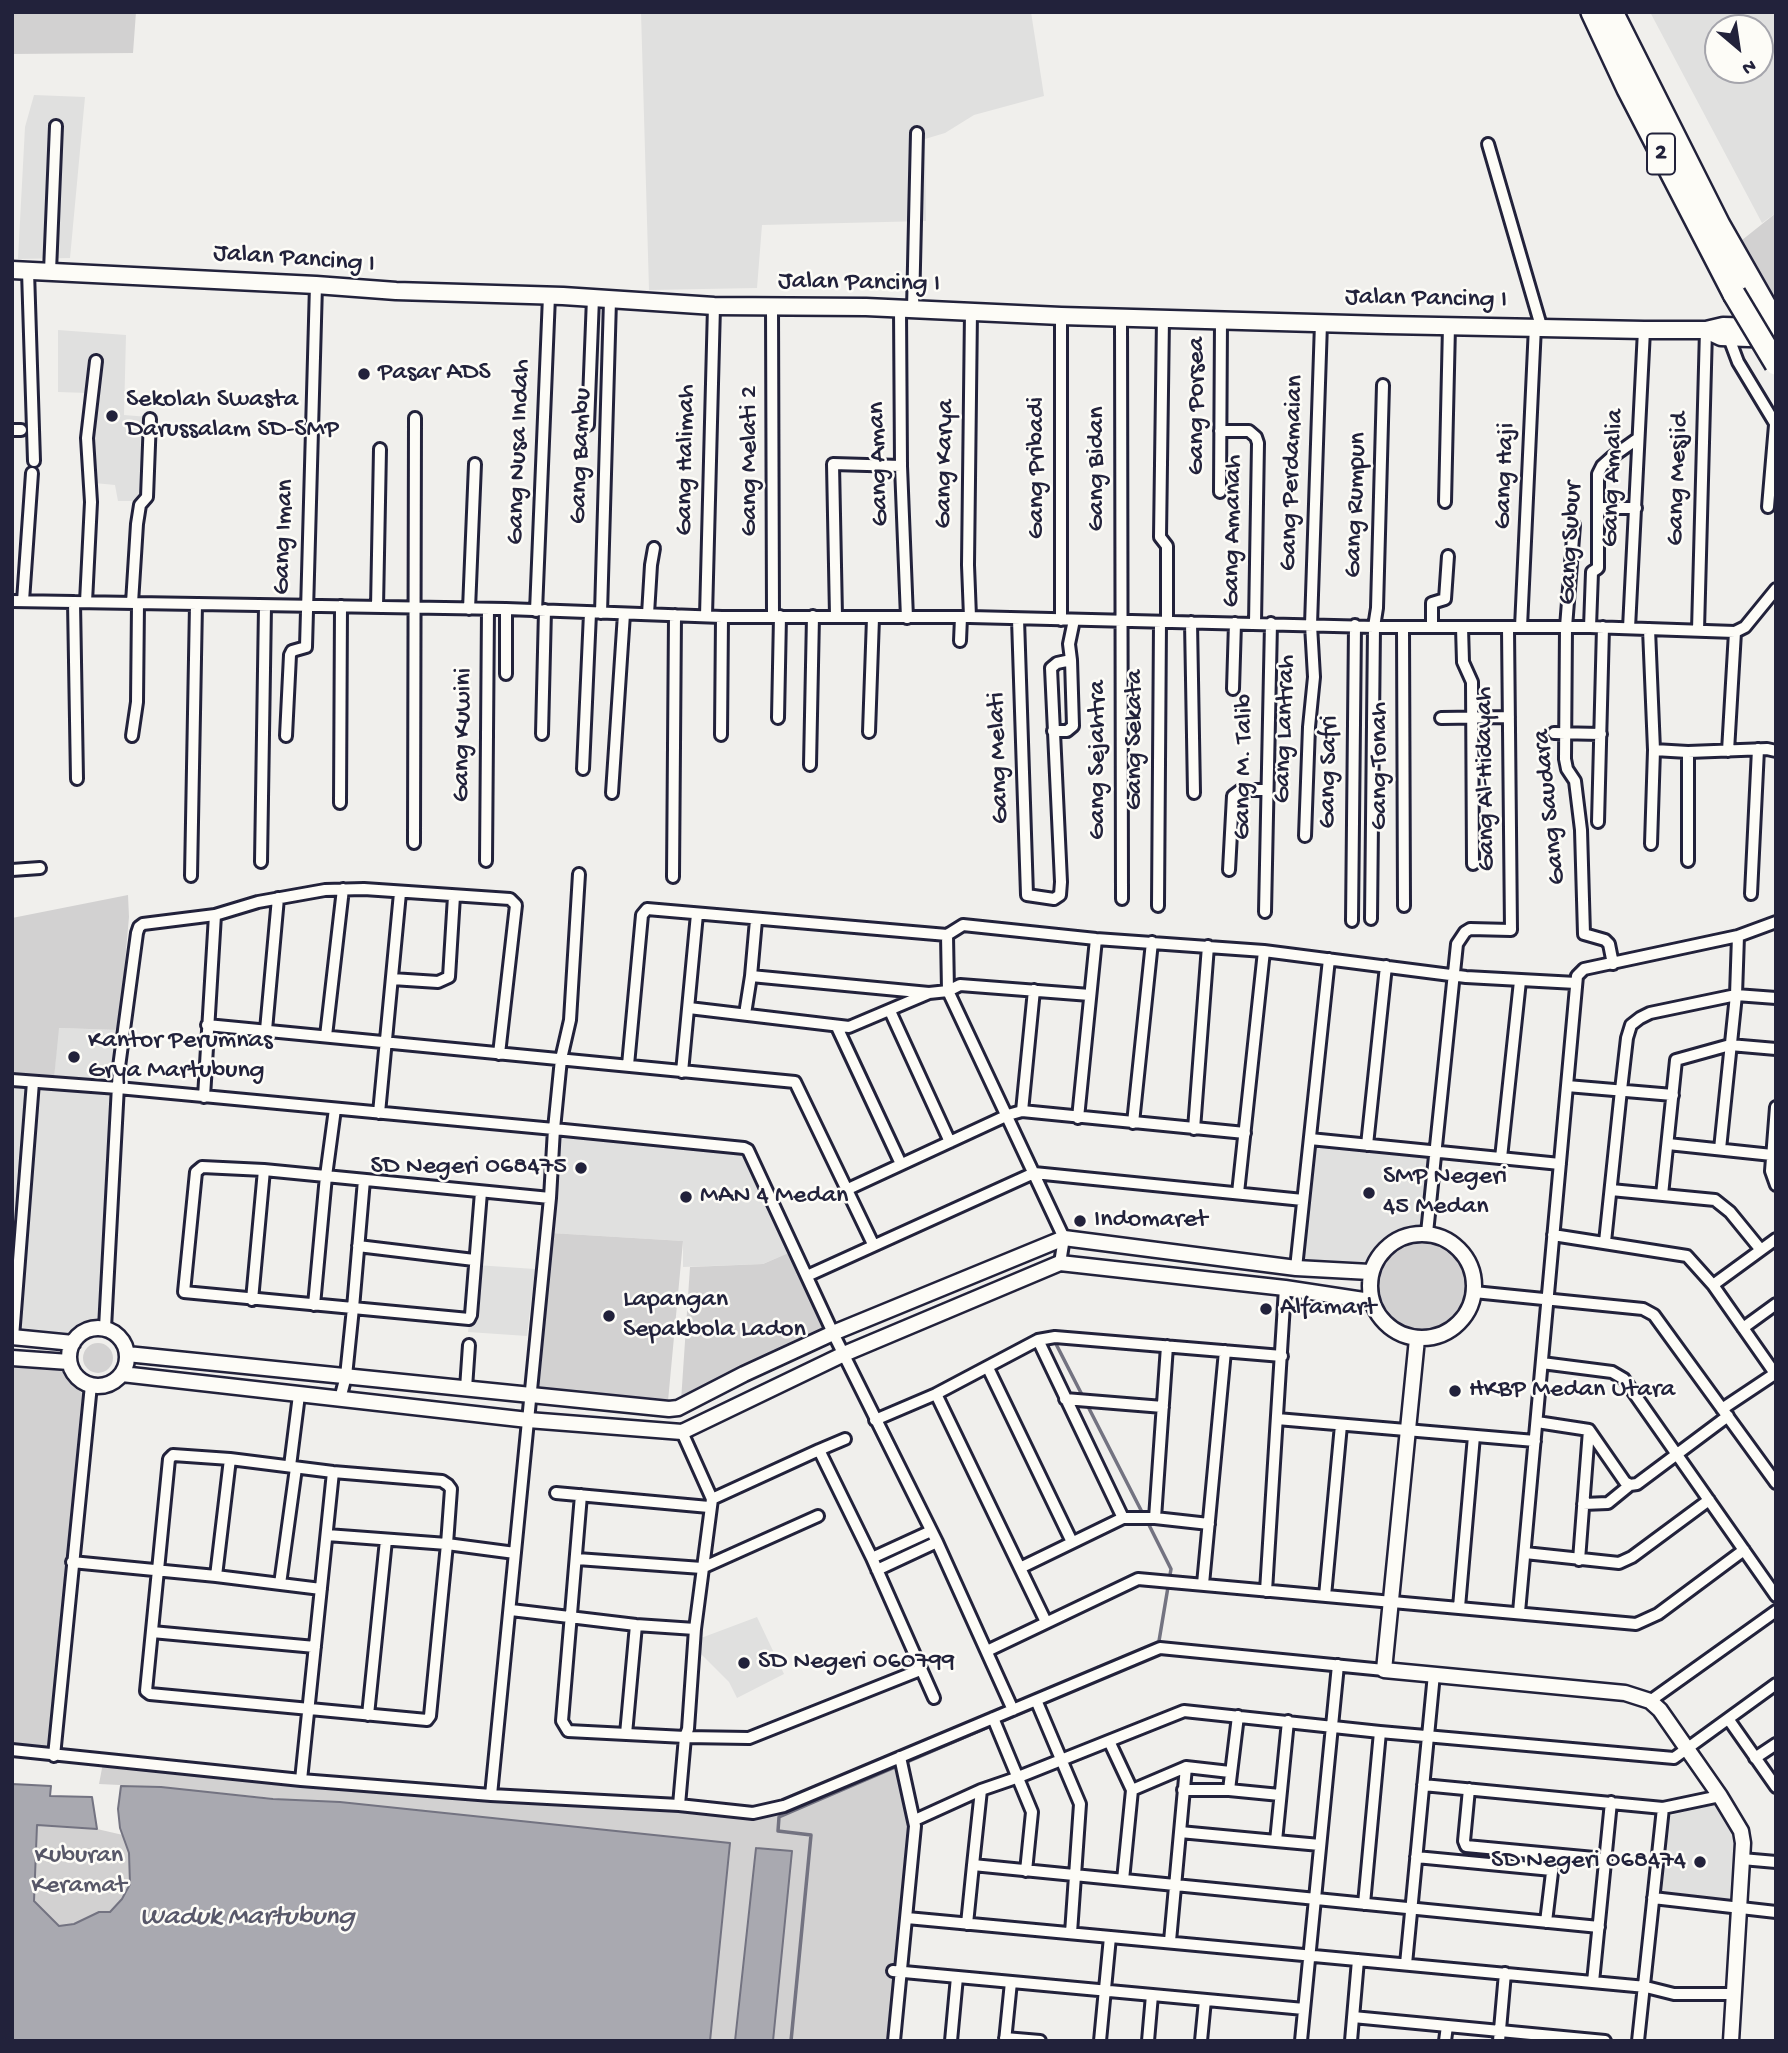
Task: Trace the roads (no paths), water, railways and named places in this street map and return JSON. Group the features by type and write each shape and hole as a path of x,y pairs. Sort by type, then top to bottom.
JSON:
{"highway":[{"name":"2","path":"1592,12 1628,89 1742,288 1776,326"},
{"name":"2","path":"1612,12 1674,139 1776,364"}],"main road":[{"name":"Jalan Pancing I","path":"20,271 714,306 1644,330 1776,326"},
{"name":"Jalan Pancing I","path":"1706,330 1721,337 1776,339"}],"street":[{"path":"50,271 56,126"},
{"name":"Gang Aman","path":"907,618 901,466 917,133"},
{"name":"Gang Haji","path":"1488,144 1538,326 1521,627"},
{"path":"20,271 34,461"},
{"name":"Gang Iman","path":"286,736 290,655 292,651 306,647 316,285"},
{"name":"Gang Nusa Indah","path":"542,734 541,610 549,296"},
{"path":"588,425 593,298"},
{"name":"Gang Bambu","path":"583,769 595,613 610,300"},
{"name":"Gang Halimah","path":"706,616 714,306"},
{"name":"Gang Melati 2","path":"772,306 778,718"},
{"name":"Gang Karya","path":"960,641 965,617 968,565 971,311"},
{"name":"Gang Pribadi","path":"1061,316 1061,620"},
{"name":"Gang Bidan","path":"1121,317 1121,621"},
{"name":"Gang Sekata","path":"1158,906 1157,859 1167,546 1160,537 1163,318"},
{"name":"Gang Porsea","path":"1220,492 1221,320"},
{"name":"Gang Perdamaian","path":"1311,625 1321,323"},
{"path":"1445,502 1449,326"},
{"name":"Gang Amalia","path":"1629,628 1644,330"},
{"name":"Gang Mesjid","path":"1698,630 1706,330"},
{"path":"1729,338 1738,362 1775,425 1768,507"},
{"path":"77,779 80,602 91,502 87,438 96,361"},
{"name":"Gang Rumpun","path":"1371,919 1374,626 1377,608 1383,385"},
{"path":"414,843 415,418"},
{"path":"132,736 137,702 136,524 140,505 147,497 150,419"},
{"name":"Gang Amanah","path":"1220,431 1253,432 1258,443 1255,623"},
{"name":"Gang Subur","path":"1590,627 1592,572 1598,568 1598,474 1602,466 1637,439"},
{"path":"377,607 380,449"},
{"path":"469,609 475,464"},
{"path":"836,616 833,464 901,466"},
{"path":"32,473 17,601 506,609 722,617 965,617 1403,627 1603,627 1735,632 1745,627 1776,589"},
{"path":"1598,508 1636,508"},
{"name":"Gang Saudara","path":"1574,525 1559,733 1567,769 1575,781 1581,830 1584,934 1605,940 1609,944 1613,964"},
{"path":"648,614 654,548"},
{"path":"1432,627 1432,603 1445,599 1448,556"},
{"path":"191,876 196,604"},
{"path":"261,862 265,606"},
{"path":"340,803 341,606"},
{"name":"Gang Kuwini","path":"486,861 488,609"},
{"path":"506,609 506,674"},
{"path":"612,793 624,614"},
{"path":"673,877 674,615"},
{"path":"810,765 813,616"},
{"path":"721,735 722,617"},
{"path":"869,732 873,618"},
{"name":"Gang Melati","path":"1018,620 1027,895 1054,899 1060,895 1053,731"},
{"path":"1071,660 1057,663 1051,668 1053,731 1067,731 1073,726 1071,660 1069,644 1074,620"},
{"name":"Gang Sejahtra","path":"1121,621 1122,899"},
{"path":"1191,622 1194,793"},
{"path":"1233,689 1235,623"},
{"name":"Gang M. Talib","path":"1265,912 1271,623"},
{"name":"Gang Lantrah","path":"1305,836 1308,727 1314,677 1311,625"},
{"name":"Gang Safri","path":"1352,920 1355,625"},
{"name":"Gang Tonah","path":"1403,627 1404,906"},
{"path":"1462,627 1463,662 1472,682 1474,864"},
{"path":"1598,822 1603,627"},
{"name":"Gang Al-Hidayah","path":"1454,974 1457,944 1465,932 1476,928 1511,930 1508,628"},
{"path":"1649,629 1654,750 1651,844"},
{"path":"1728,751 1735,632"},
{"path":"1441,718 1509,717"},
{"path":"1559,733 1601,734"},
{"path":"1751,894 1758,749"},
{"path":"1654,750 1776,751"},
{"path":"1688,752 1688,861"},
{"path":"1229,870 1233,796 1241,790 1267,790"},
{"path":"12,870 40,869"},
{"path":"491,1796 550,1198 561,1059 570,1020 579,874"},
{"path":"326,1036 343,889"},
{"path":"105,1328 118,1088 139,927 148,922 215,915 278,898 325,890 510,899 516,905 499,1054"},
{"path":"379,1113 400,893"},
{"path":"392,979 438,982 449,977 454,897"},
{"path":"266,1030 278,898"},
{"path":"628,1065 642,915 647,909 947,935 963,925 1096,939 1264,951 1520,981 1576,983"},
{"path":"682,1072 697,914"},
{"path":"204,1097 215,915"},
{"path":"745,1014 756,920"},
{"path":"1519,1612 1577,976 1582,970 1738,936 1776,922"},
{"path":"947,935 948,991 1064,1238 1060,1263"},
{"path":"1720,1149 1736,995 1738,936"},
{"path":"1078,1118 1096,939"},
{"path":"1133,1123 1152,942"},
{"path":"1194,1129 1208,946"},
{"path":"1238,1193 1264,951"},
{"path":"1296,1268 1329,959"},
{"path":"1367,1145 1386,966"},
{"path":"1427,1233 1454,974"},
{"path":"751,975 929,993 948,991 960,985 1090,995"},
{"path":"1501,1158 1520,981"},
{"path":"1022,1111 1034,990"},
{"path":"689,1008 854,1027 929,993"},
{"path":"1605,1242 1627,1038 1635,1021 1650,1013 1736,995 1776,998"},
{"path":"890,1011 950,1142"},
{"path":"207,1025 795,1082 873,1244"},
{"path":"837,1027 901,1164"},
{"path":"1662,1195 1676,1059 1730,1045 1776,1049"},
{"path":"12,1080 744,1148 751,1155 833,1333 937,1542 1013,1710"},
{"path":"33,1082 13,1337 73,1343"},
{"path":"1566,1086 1673,1095"},
{"path":"1776,1107 1771,1171 1776,1185"},
{"path":"314,1305 335,1109"},
{"path":"846,1190 1022,1111 1245,1133"},
{"path":"1310,1139 1560,1164"},
{"path":"1668,1144 1772,1155"},
{"path":"481,1192 469,1319 186,1294 184,1290 198,1169 264,1170 550,1198"},
{"path":"253,1300 264,1170"},
{"path":"807,1276 1034,1173 1303,1200"},
{"path":"340,1399 353,1308 364,1180"},
{"path":"1611,1190 1715,1200 1730,1212 1761,1250"},
{"path":"1427,1233 1447,1239 1463,1253 1473,1271 1474,1292 1468,1311 1455,1327 1437,1337 1417,1339 1397,1333 1380,1320 1370,1301 1370,1272 1378,1255 1391,1242 1408,1235 1427,1233"},
{"path":"1536,1422 1578,1426 1589,1430 1625,1482 1637,1485 1775,1374 1713,1285 1686,1256 1553,1235"},
{"path":"128,1354 657,1409 678,1408 833,1333 1064,1238 1296,1268 1370,1272"},
{"path":"1713,1285 1776,1239"},
{"path":"358,1246 474,1259"},
{"path":"122,1374 528,1420 682,1432 844,1354 1060,1263 1285,1288 1370,1301"},
{"path":"1266,1591 1285,1288"},
{"path":"1474,1292 1643,1310 1654,1315 1776,1483"},
{"path":"1742,1328 1776,1304"},
{"path":"105,1328 121,1338 128,1354 127,1365 122,1374 108,1384 91,1385 77,1377 69,1362 73,1343 86,1330 105,1328"},
{"path":"875,1420 936,1394 1038,1340 1055,1337 1282,1356"},
{"path":"1384,1670 1417,1339"},
{"path":"1038,1340 1123,1518"},
{"path":"466,1388 469,1345"},
{"path":"1148,1518 1163,1407 1167,1346"},
{"path":"1203,1584 1225,1351"},
{"path":"12,1358 69,1362"},
{"path":"1542,1363 1618,1374 1776,1596"},
{"path":"988,1368 1072,1542"},
{"path":"54,1756 91,1385"},
{"path":"936,1394 1046,1622"},
{"path":"279,1584 299,1395"},
{"path":"1065,1399 1163,1407"},
{"path":"1277,1419 1535,1441"},
{"path":"1325,1596 1341,1425"},
{"path":"1578,1560 1589,1430"},
{"path":"679,1805 710,1503 682,1432"},
{"path":"1459,1607 1474,1436"},
{"path":"556,1493 710,1503 845,1439"},
{"path":"819,1450 872,1558 934,1698"},
{"path":"173,1455 230,1459 333,1472 442,1481 451,1489 430,1716 427,1720 150,1693 146,1688 169,1460 173,1455"},
{"path":"216,1576 230,1459"},
{"path":"301,1780 333,1472"},
{"path":"1583,1504 1608,1503 1630,1485"},
{"path":"581,1495 562,1721 568,1731 748,1738 920,1670"},
{"path":"1525,1553 1578,1560 1624,1562 1709,1500"},
{"path":"577,1559 702,1568 818,1516"},
{"path":"1020,1568 1123,1518 1209,1524"},
{"path":"872,1558 931,1531"},
{"path":"327,1535 447,1544 515,1553"},
{"path":"368,1715 386,1540"},
{"path":"877,1570 937,1542"},
{"path":"987,1651 1138,1580 1636,1624 1658,1614 1744,1550"},
{"path":"72,1562 321,1589"},
{"path":"510,1610 695,1629"},
{"path":"1650,1701 1776,1611"},
{"path":"626,1734 636,1625"},
{"path":"152,1632 315,1647"},
{"path":"12,1750 301,1780 491,1796 679,1805 753,1813 770,1811 901,1761 994,1722 1013,1710 1037,1704 1157,1649 1625,1693 1650,1701 1671,1723 1741,1832 1742,1859 1731,2041"},
{"path":"1301,2041 1338,1665"},
{"path":"1406,1964 1434,1674"},
{"path":"915,1820 981,1790 1184,1711 1674,1758 1776,1684"},
{"path":"1037,1704 1080,1804 1071,1933"},
{"path":"1229,1790 1238,1716"},
{"path":"1729,1720 1776,1787"},
{"path":"1276,1840 1287,1721"},
{"path":"994,1722 1032,1812 1026,1871"},
{"path":"1364,1904 1380,1731"},
{"path":"1109,1741 1132,1790 1123,1880"},
{"path":"1755,1758 1776,1744"},
{"path":"894,2041 898,1972 907,1918 915,1820 901,1761"},
{"path":"1132,1790 1186,1767 1230,1772"},
{"path":"1170,1941 1186,1767"},
{"path":"1423,1785 1663,1808 1720,1796"},
{"path":"1469,1789 1464,1842 1466,1846 1605,1859"},
{"path":"967,1924 981,1790"},
{"path":"1183,1790 1229,1790 1280,1795"},
{"path":"1593,1982 1611,1802"},
{"path":"1639,2041 1663,1808"},
{"path":"1180,1832 1320,1845"},
{"path":"1546,1922 1554,1854"},
{"path":"1416,1857 1552,1870"},
{"path":"1742,1859 1776,1862"},
{"path":"973,1865 1599,1927"},
{"path":"1653,1898 1776,1912"},
{"path":"907,1918 1646,1986 1674,1994 1733,1994"},
{"path":"1100,2041 1110,1937"},
{"path":"1351,2041 1358,1960"},
{"path":"898,1972 1304,2009"},
{"path":"1499,2036 1505,1973"},
{"path":"951,2041 957,1977"},
{"path":"1011,1982 1005,2039 1040,2041"},
{"path":"1148,2041 1152,1995"},
{"path":"1201,2041 1205,2000"},
{"path":"1353,2017 1447,2026 1499,2036 1605,2041"},
{"path":"1445,2041 1447,2026"}],"water":[{"name":"Waduk Martubung","path":"12,1784 51,1786 50,1796 92,1797 97,1829 37,1825 34,1901 59,1926 74,1924 99,1912 110,1912 122,1899 130,1884 129,1853 120,1828 118,1809 121,1786 340,1802 730,1843 710,2041 12,2041"},
{"path":"756,1848 792,1851 773,2041 735,2041"}],"waterway":[{"path":"1056,1344 1143,1514"},
{"path":"1147,1521 1171,1569 1158,1647"},
{"path":"791,2041 811,1835 778,1831 779,1817 1070,1692"}],"place":[{"name":"Pasar ADS","path":"364,374"},
{"name":"Sekolah Swasta Darussalam SD-SMP","path":"112,416"},
{"name":"Kantor Perumnas Grya Martubung","path":"74,1057"},
{"name":"SD Negeri 068475","path":"581,1168"},
{"name":"SMP Negeri 45 Medan","path":"1369,1193"},
{"name":"MAN 4 Medan","path":"686,1197"},
{"name":"Indomaret","path":"1080,1221"},
{"name":"Alfamart","path":"1266,1309"},
{"name":"Lapangan Sepakbola Ladon","path":"609,1316"},
{"name":"HKBP Medan Utara","path":"1455,1391"},
{"name":"SD Negeri 060799","path":"744,1663"},
{"name":"SD Negeri 068474","path":"1700,1862"}],"park label":[{"name":"Kuburan Keramat","path":"79,1872"}]}
